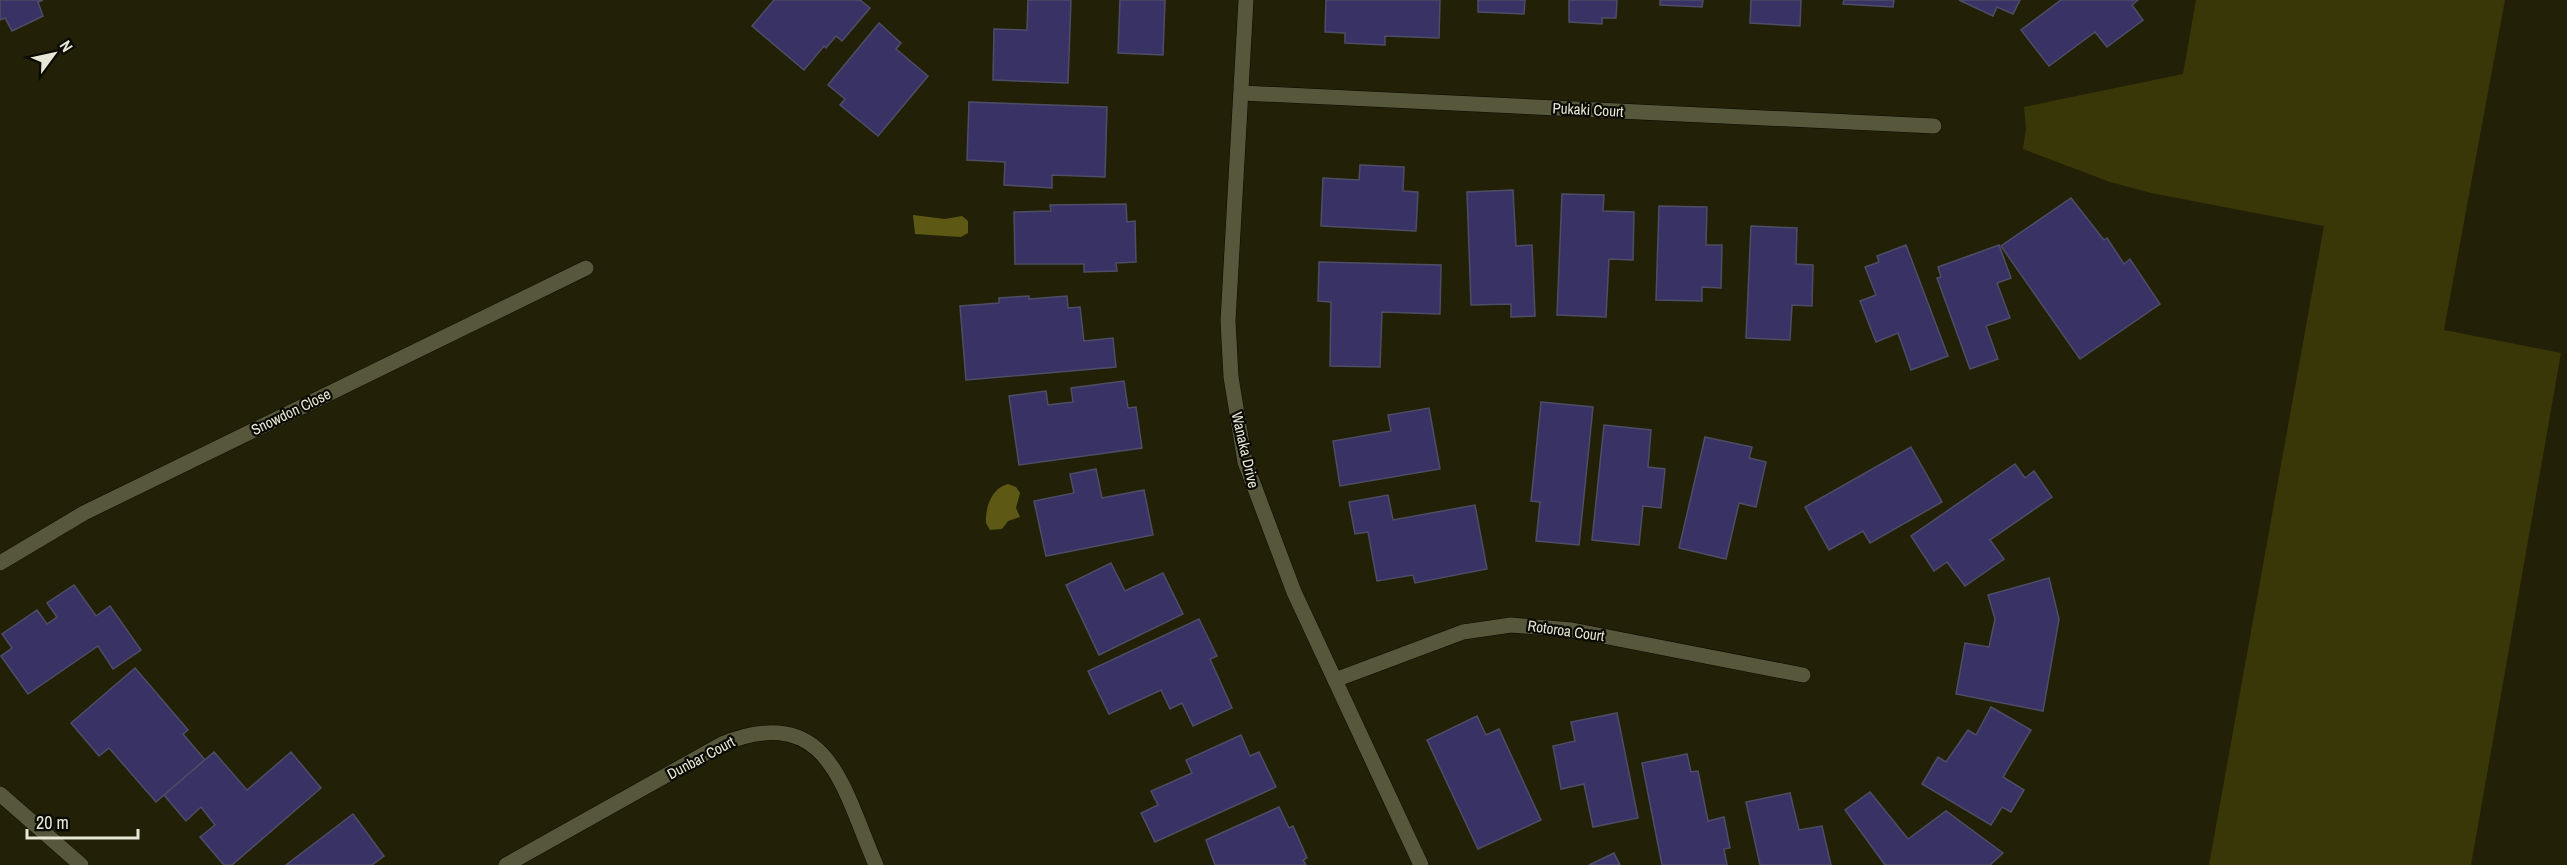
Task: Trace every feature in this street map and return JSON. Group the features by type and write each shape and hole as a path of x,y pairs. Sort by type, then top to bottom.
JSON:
{"street":[{"name":"Wanaka Drive","path":"1246,0 1228,321 1231,376 1245,462 1260,508 1335,680 1421,865"},
{"name":"Pukaki Court","path":"1242,93 1934,126"},
{"name":"Snowdon Close","path":"0,563 84,513 586,268"},
{"name":"Rotoroa Court","path":"1335,680 1463,632 1511,625 1572,630 1803,675"},
{"name":"Dunbar Court","path":"506,865 722,744 749,733 775,730 799,736 821,749 838,778 876,865"},
{"path":"0,794 81,865"}],"shaded area":[{"path":"2196,0 2505,0 2444,330 2561,353 2471,865 2209,865 2324,226 2151,193 2110,182 2023,149 2026,128 2024,107 2183,74"},
{"path":"913,215 945,219 962,216 968,221 968,233 961,237 915,234"},
{"path":"1008,484 1016,487 1020,493 1016,508 1020,517 1008,521 1002,529 990,530 986,523 988,505 994,494 1002,486"}],"building":[{"path":"0,0 43,0 38,2 43,16 12,31 5,18 0,20"},
{"path":"774,0 860,0 870,8 842,41 836,36 826,48 824,46 804,70 752,26"},
{"path":"1028,0 1071,0 1068,83 993,80 994,29 1027,30"},
{"path":"1120,0 1165,0 1163,55 1118,53"},
{"path":"1326,0 1440,0 1439,38 1385,36 1385,45 1345,43 1345,33 1325,32"},
{"path":"1478,0 1525,0 1524,14 1478,12"},
{"path":"1569,0 1617,0 1616,18 1602,18 1602,24 1569,22"},
{"path":"1660,0 1703,0 1702,7 1660,5"},
{"path":"1751,0 1801,0 1800,26 1750,23"},
{"path":"1844,0 1894,0 1893,7 1843,4"},
{"path":"1959,0 2020,0 2013,14 1997,7 1993,16"},
{"path":"2061,0 2138,0 2132,5 2143,20 2107,47 2095,32 2049,66 2021,30"},
{"path":"879,23 901,43 896,49 928,76 878,136 840,105 845,99 828,85"},
{"path":"969,102 1107,107 1105,177 1052,175 1052,188 1004,185 1005,162 967,160"},
{"path":"1360,165 1404,167 1403,191 1418,192 1416,231 1321,226 1323,178 1359,180"},
{"path":"1513,190 1516,246 1532,245 1535,316 1511,317 1511,304 1471,305 1467,192"},
{"path":"1562,194 1604,195 1603,211 1634,212 1633,260 1609,259 1606,317 1557,315"},
{"path":"2071,198 2104,240 2107,238 2124,264 2130,259 2160,304 2080,359 2001,246"},
{"path":"1126,204 1127,222 1135,221 1136,262 1116,263 1117,271 1084,272 1084,264 1015,264 1014,212 1051,211 1050,205"},
{"path":"1659,206 1707,207 1706,245 1722,245 1721,288 1702,287 1702,301 1656,300"},
{"path":"1751,226 1797,228 1796,264 1813,265 1812,306 1792,305 1790,340 1746,338"},
{"path":"1906,245 1948,356 1911,370 1898,333 1876,342 1860,301 1876,295 1865,267 1879,262 1877,256"},
{"path":"1999,245 2011,278 1997,283 2010,318 1986,326 1998,359 1970,369 1937,278 1941,277 1938,267"},
{"path":"1319,262 1441,265 1440,314 1382,312 1380,367 1330,366 1331,302 1318,301"},
{"path":"1029,296 1029,299 1067,296 1068,308 1080,307 1084,341 1113,338 1116,367 966,380 960,306 999,303 999,298"},
{"path":"1124,381 1128,408 1136,407 1142,448 1019,465 1009,396 1046,391 1048,405 1073,402 1071,388"},
{"path":"1541,402 1593,407 1579,545 1536,541 1540,502 1531,501"},
{"path":"1429,408 1440,469 1340,486 1333,441 1391,431 1388,415"},
{"path":"1604,425 1651,430 1648,467 1665,469 1661,508 1643,506 1639,545 1592,540"},
{"path":"1705,437 1752,447 1749,458 1766,462 1756,507 1739,503 1726,559 1679,548"},
{"path":"1911,447 1942,502 1870,543 1863,531 1829,550 1805,507"},
{"path":"2015,464 2025,478 2034,471 2052,497 1990,540 2004,559 1965,586 1947,562 1934,571 1911,536"},
{"path":"1096,469 1102,498 1144,490 1153,535 1046,556 1034,501 1074,493 1070,474"},
{"path":"1388,495 1393,520 1475,505 1487,569 1415,583 1413,575 1377,581 1368,532 1355,534 1349,502"},
{"path":"1111,563 1125,591 1163,573 1183,614 1099,655 1066,585"},
{"path":"2049,578 2059,619 2043,711 1956,694 1965,643 1989,647 1995,619 1988,595"},
{"path":"74,585 96,616 110,606 141,650 113,669 98,646 28,694 1,656 12,648 2,634 37,610 47,624 57,617 47,603"},
{"path":"1199,619 1217,656 1210,659 1232,708 1193,726 1182,703 1170,709 1161,690 1109,714 1088,671"},
{"path":"135,668 188,730 183,734 205,760 156,802 109,748 99,756 71,723"},
{"path":"1991,707 2031,730 2003,777 2024,790 2011,812 2002,807 1991,825 1922,784 1938,757 1946,762 1968,730 1976,735"},
{"path":"1617,713 1638,818 1593,827 1584,784 1561,789 1553,746 1575,741 1571,722"},
{"path":"1477,716 1486,735 1499,729 1541,820 1478,849 1427,740"},
{"path":"1241,735 1250,756 1259,752 1276,787 1155,842 1141,813 1158,805 1151,791 1192,773 1186,760"},
{"path":"214,752 247,790 291,752 321,788 232,865 224,865 200,837 215,825 201,807 186,821 164,795"},
{"path":"1687,754 1691,772 1698,771 1708,821 1724,817 1730,848 1724,849 1727,865 1662,865 1642,763"},
{"path":"1870,792 1908,839 1946,811 2003,853 1990,865 1885,865 1845,810"},
{"path":"1790,793 1799,830 1822,826 1831,865 1760,865 1746,802"},
{"path":"1279,807 1289,828 1293,826 1307,858 1303,860 1306,865 1215,865 1206,840"},
{"path":"353,814 384,856 372,865 286,865"},
{"path":"1614,853 1620,865 1589,865"}]}
